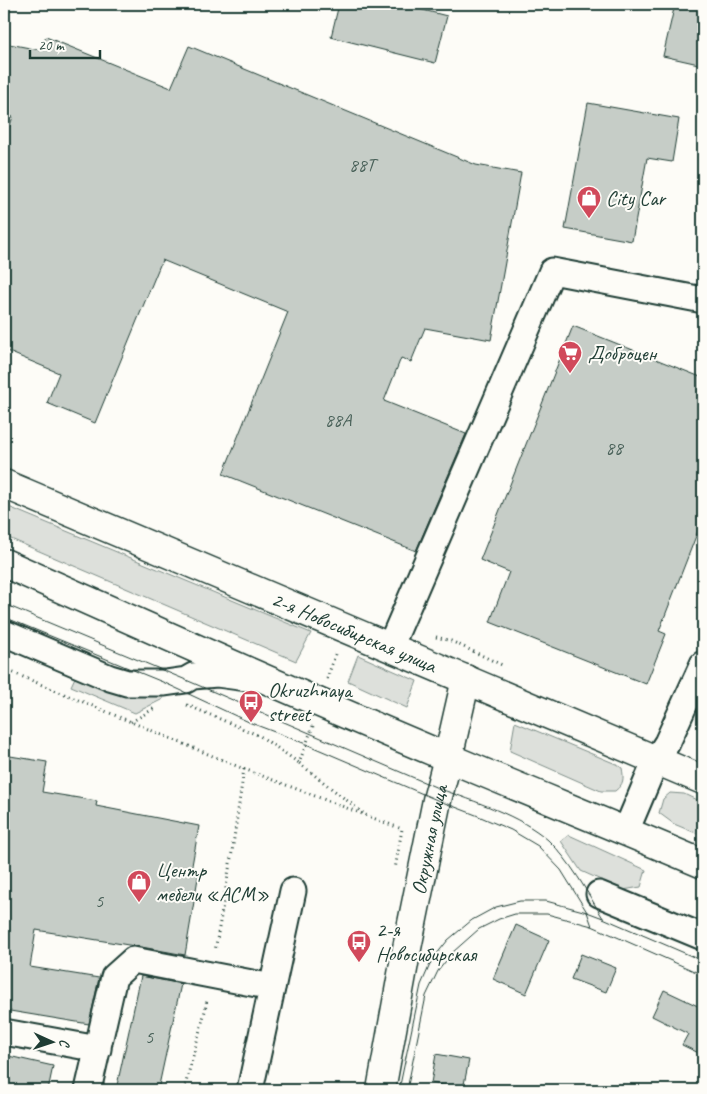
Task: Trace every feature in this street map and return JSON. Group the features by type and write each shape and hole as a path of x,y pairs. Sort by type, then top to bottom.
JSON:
{"main road":[{"name":"2-я Новосибирская улица","path":"4,484 703,780"},
{"path":"4,563 261,678 703,864"},
{"name":"Окружная улица","path":"381,1090 404,958 437,800 466,679"}],"street":[{"path":"390,647 552,271 703,300"},
{"path":"4,633 110,678 127,683 164,683 186,680 193,676 217,674 261,678"},
{"path":"626,831 656,760 668,743 703,664"},
{"path":"250,1090 293,891"},
{"path":"599,894 703,937"},
{"path":"88,1090 114,977 133,960 272,987"},
{"path":"4,1032 98,1049"}],"path":[{"path":"4,669 244,769 402,829 393,878"},
{"path":"181,702 260,736 299,763"},
{"path":"131,722 156,708"},
{"path":"184,1090 205,1011 244,769"}],"shaded area":[{"path":"4,505 311,633 296,661 4,536"},
{"path":"358,655 417,681 407,708 348,681"},
{"path":"77,673 164,693 163,699 135,713 71,686"},
{"path":"515,722 616,764 622,768 622,784 615,791 601,791 510,751"},
{"path":"670,793 684,794 703,803 703,836 674,824 659,813 663,799"},
{"path":"569,835 646,870 641,887 623,890 581,871 561,841"}],"building":[{"path":"339,4 399,4 447,16 435,63 331,37"},
{"path":"675,4 703,4 703,65 663,56"},
{"path":"46,37 171,88 189,46 476,165 521,173 491,340 425,328 411,362 401,358 384,401 466,434 416,551 223,474 288,312 162,260 95,423 47,403 59,373 4,350 4,140 13,117 4,115 4,43 40,50"},
{"path":"588,103 679,119 672,162 647,158 632,241 565,229"},
{"path":"573,326 703,378 703,518 659,631 666,634 646,684 490,622 509,572 480,560"},
{"path":"4,755 47,762 42,792 97,801 96,806 199,826 191,871 199,872 185,955 36,930 30,967 99,978 89,1024 4,1010"},
{"path":"516,925 549,940 526,994 493,979"},
{"path":"581,954 616,968 606,992 571,979"},
{"path":"141,976 181,984 158,1090 116,1090"},
{"path":"664,990 700,1007 703,1000 703,1055 682,1045 688,1034 652,1016"},
{"path":"436,1054 469,1060 463,1089 431,1083"},
{"path":"4,1055 53,1066 48,1090 4,1090"}],"tram line":[{"path":"4,604 440,789 511,816 537,831 556,848 578,877 603,918"},
{"path":"4,617 165,683 251,723 306,744 511,830 538,846 561,870 587,912 592,926"},
{"path":"399,1090 421,985 432,960 448,940 472,920 496,907 520,901 546,901 603,918 703,961"},
{"path":"407,1090 426,996 438,971 453,952 479,929 499,919 515,914 547,914 592,926 703,975"}],"place":[{"name":"City Car","path":"589,219"},
{"name":"Доброцен","path":"570,374"},
{"name":"Okruzhnaya street","path":"251,723"},
{"name":"Центр мебели «АСМ»","path":"139,903"},
{"name":"2-я Новосибирская","path":"359,963"}]}
